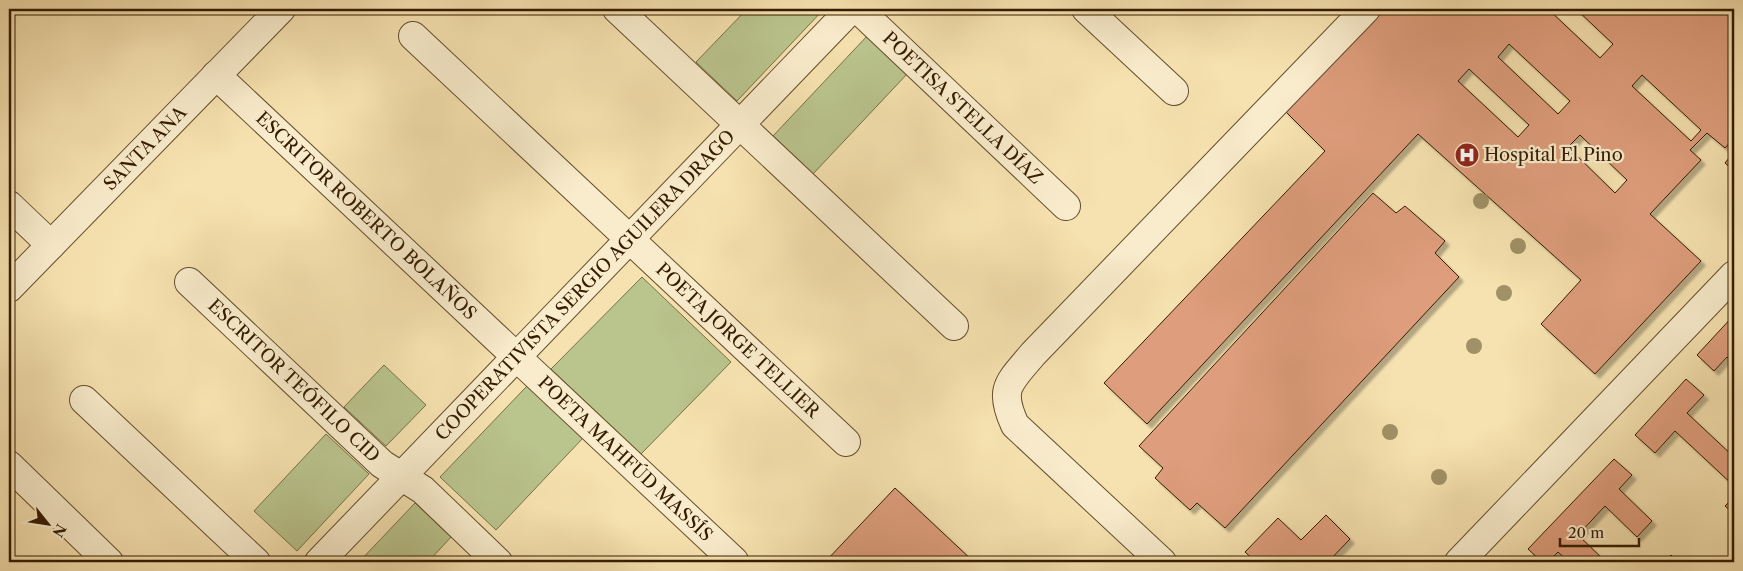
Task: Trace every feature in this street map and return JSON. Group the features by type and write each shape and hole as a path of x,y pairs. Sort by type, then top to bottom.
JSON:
{"street":[{"name":"SANTA ANA","path":"9,288 281,9"},
{"path":"617,9 954,326"},
{"name":"COOPERATIVISTA SERGIO AGUILERA DRAGO","path":"319,562 851,9"},
{"name":"POETISA STELLA DÍAZ","path":"858,9 1066,206"},
{"path":"1086,9 1174,91"},
{"path":"1162,562 1015,425 1006,405 1006,394 1016,376 1034,354 1366,9"},
{"name":"POETA JORGE TELLIER","path":"413,36 846,442"},
{"name":"ESCRITOR ROBERTO BOLAÑOS","path":"216,75 516,357"},
{"path":"9,205 51,245"},
{"path":"1459,562 1734,275"},
{"name":"ESCRITOR TEÓFILO CID","path":"189,282 382,464 423,490 498,562"},
{"name":"POETA MAHFÚD MASSÍS","path":"516,357 734,560"},
{"path":"84,400 256,562"},
{"path":"9,465 109,562"}],"green space":[{"path":"747,9 824,9 737,101 696,62"},
{"path":"868,35 908,73 813,174 773,136"},
{"path":"642,277 731,362 641,454 551,369"},
{"path":"384,365 426,405 386,446 344,407"},
{"path":"527,386 583,438 496,530 440,477"},
{"path":"326,434 369,474 297,551 254,511"},
{"path":"415,503 451,537 428,562 359,562"}],"building":[{"path":"1378,9 1548,9 1600,58 1613,44 1576,9 1734,9 1734,138 1725,148 1707,133 1690,150 1701,160 1650,214 1701,261 1595,374 1541,324 1581,280 1418,134 1147,424 1104,383 1325,151 1284,110","holes":["1509,44 1570,101 1558,114 1498,57","1469,69 1529,125 1518,137 1458,81","1642,75 1701,130 1691,141 1632,86","1580,135 1627,180 1615,193 1568,147"]},
{"path":"1734,152 1734,171 1725,163"},
{"path":"1373,193 1396,213 1405,206 1445,241 1435,253 1459,277 1225,528 1197,503 1190,510 1155,478 1163,468 1139,446"},
{"path":"1734,315 1734,364 1727,357 1714,371 1697,355"},
{"path":"1686,379 1704,395 1687,413 1734,457 1734,486 1675,431 1655,453 1635,435"},
{"path":"1614,459 1632,475 1619,489 1652,521 1637,537 1605,506 1578,535 1606,562 1569,562 1558,552 1548,562 1542,562 1528,549"},
{"path":"895,488 974,562 825,562"},
{"path":"1734,497 1734,514 1725,506"},
{"path":"1326,515 1350,539 1328,562 1256,562 1245,552 1278,518 1301,540"},
{"path":"1671,555 1679,562 1664,562"}],"place":[{"name":"Hospital El Pino","path":"1467,155"}]}
